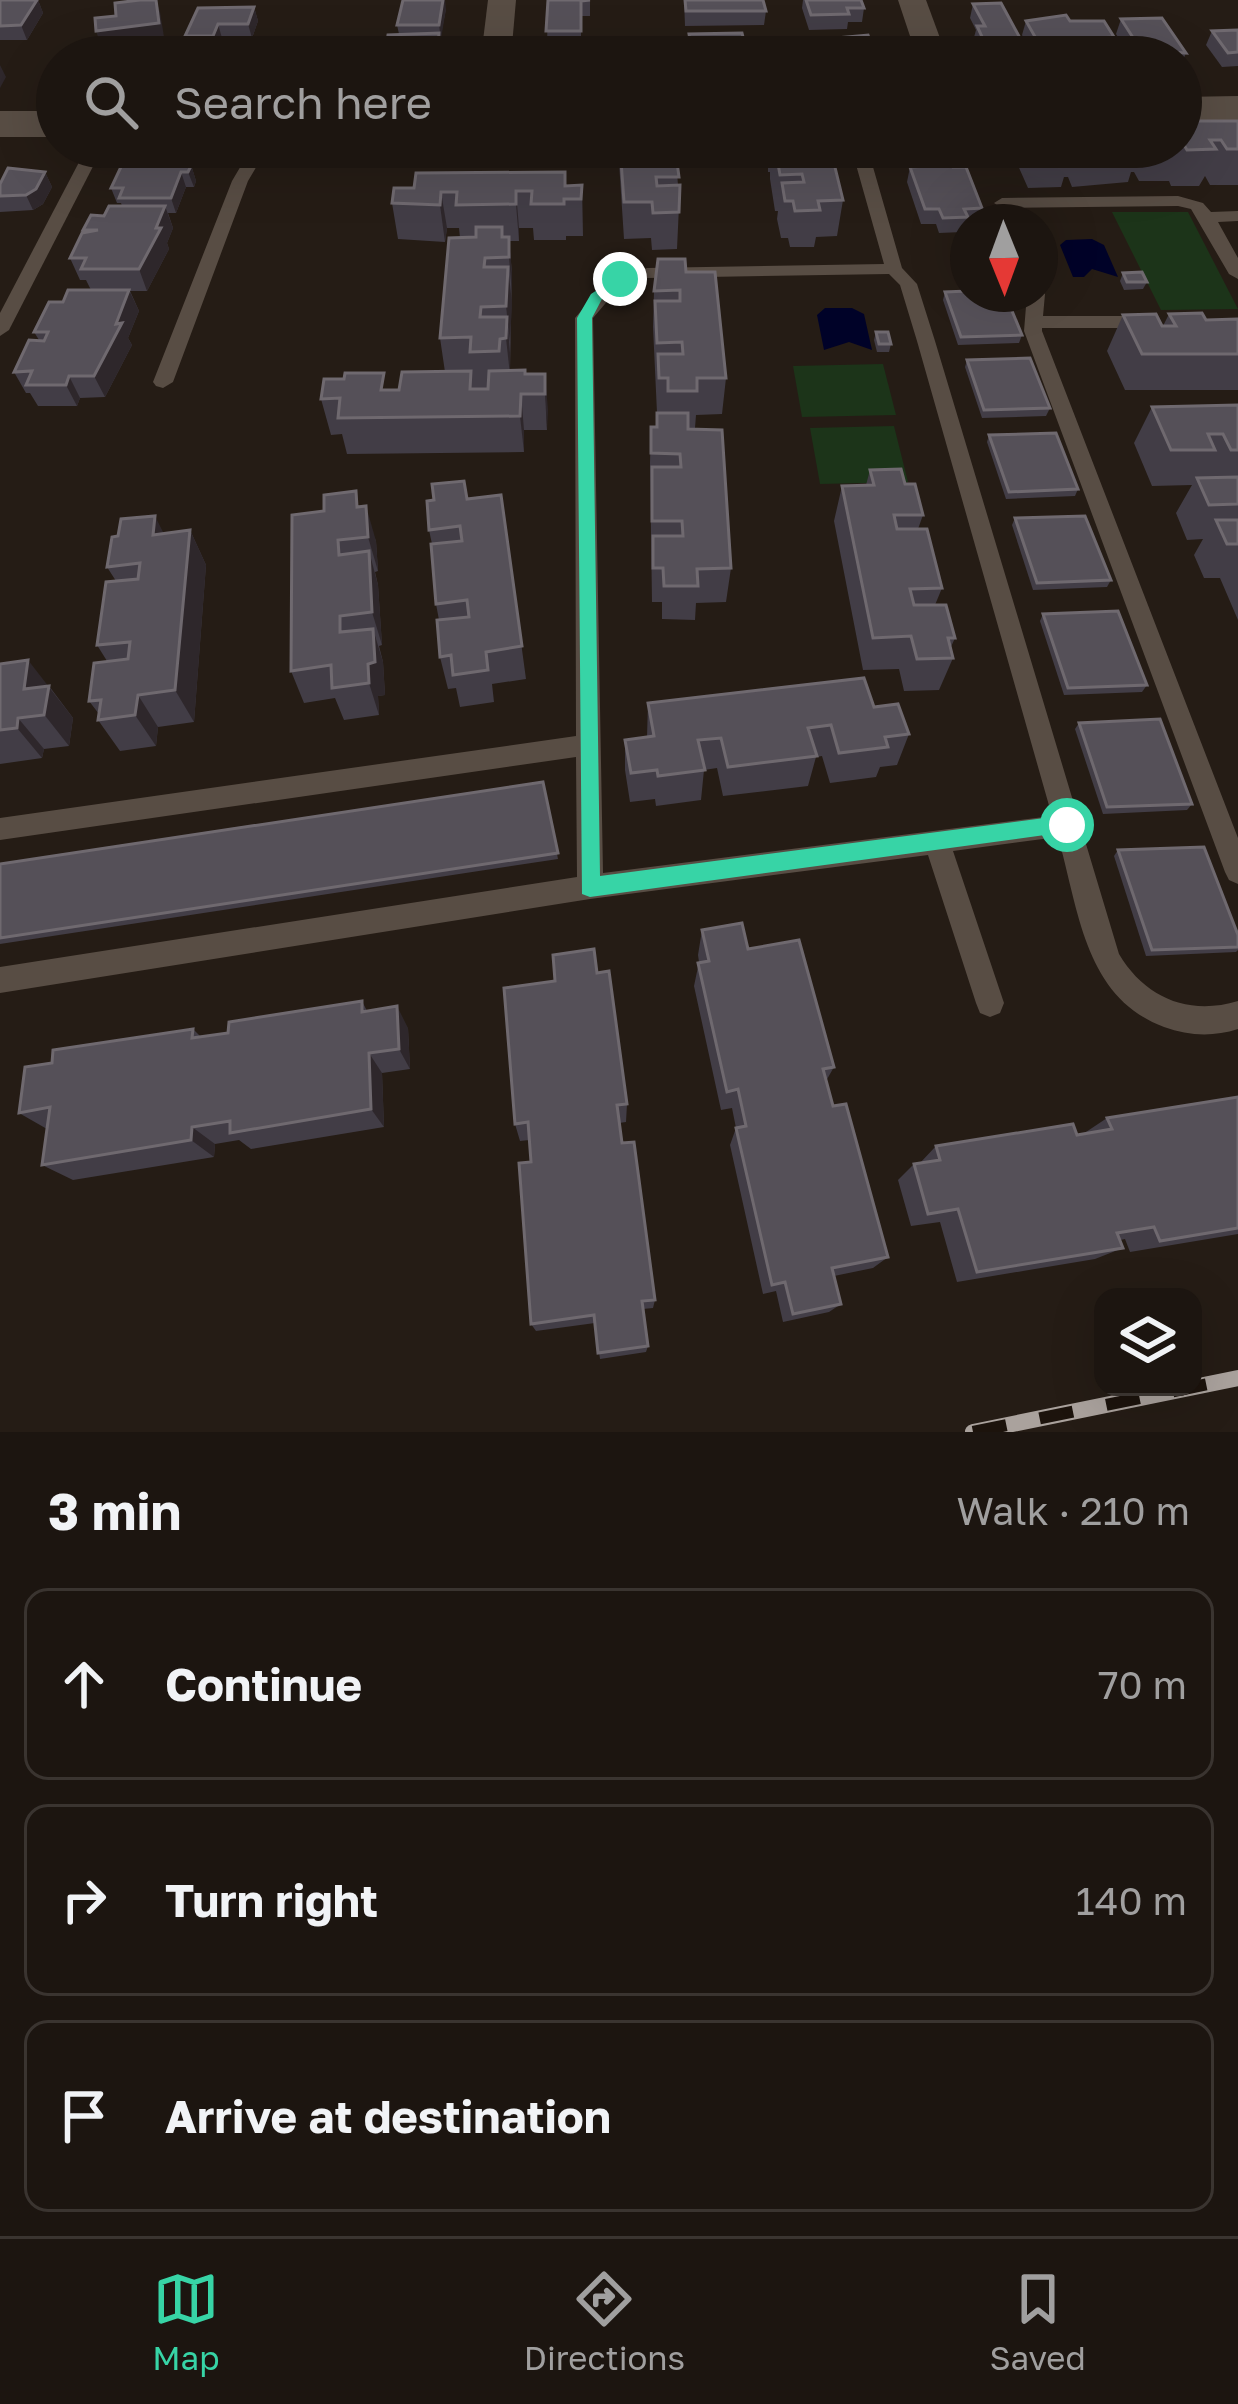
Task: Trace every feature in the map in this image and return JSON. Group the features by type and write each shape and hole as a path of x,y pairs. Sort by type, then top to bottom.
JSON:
{"street":[{"path":"498,36 502,0"},
{"path":"912,0 925,36"},
{"path":"1202,109 1238,108"},
{"path":"0,124 36,124"}],"lane":[{"path":"0,330 84,168"},
{"path":"163,382 248,168"},
{"path":"865,168 894,269 908,284 926,341 1107,959 1129,992 1174,1016 1217,1024 1238,1016"},
{"path":"989,168 1002,203 1178,201 1198,206 1238,274"},
{"path":"1207,217 1238,216"},
{"path":"590,887 584,318 596,297 620,279 647,273 894,269"},
{"path":"1035,312 1033,331 1238,872"},
{"path":"1034,322 1169,322"},
{"path":"0,829 589,746"},
{"path":"0,980 590,887 1067,825"},
{"path":"938,842 990,1003"}],"green space":[{"path":"1112,212 1188,212 1238,309 1161,310"},
{"path":"883,364 896,415 802,417 793,366"},
{"path":"894,426 908,482 820,484 810,428"}],"water":[{"path":"1092,239 1104,245 1118,277 1092,269 1084,277 1073,277 1060,245 1066,240"},
{"path":"825,308 852,308 864,314 872,350 849,342 824,350 817,315"}],"building":[{"path":"0,0 37,0 21,25 0,26"},
{"path":"156,0 159,23 96,31 95,18 116,16 115,3"},
{"path":"403,0 443,0 439,25 397,25"},
{"path":"548,0 590,0 581,1 581,31 546,31"},
{"path":"685,0 763,0 766,11 686,11"},
{"path":"806,0 861,0 864,8 847,8 849,14 811,15"},
{"path":"1001,3 1019,36 982,36 977,26 985,26 973,4"},
{"path":"254,7 248,24 218,24 213,36 185,36 198,8"},
{"path":"1066,15 1070,21 1104,21 1113,36 1035,36 1026,21"},
{"path":"1162,18 1174,36 1132,36 1121,19"},
{"path":"1238,30 1238,52 1228,53 1212,31"},
{"path":"439,33 439,36 388,35"},
{"path":"742,33 743,36 689,36"},
{"path":"1202,121 1238,121 1238,149 1210,140 1216,149 1202,149"},
{"path":"8,168 45,172 36,189 26,195 0,196"},
{"path":"120,168 190,168 181,172 171,198 119,198 123,188 111,188"},
{"path":"622,168 678,168 679,177 656,177 657,186 680,185 679,212 653,213 652,202 624,202"},
{"path":"779,168 835,168 843,200 818,201 820,210 795,211 793,201 785,201 782,183 804,182 802,174 780,175"},
{"path":"910,168 966,168 980,204 950,204 950,218 943,218 939,209 925,209"},
{"path":"565,172 565,186 582,185 581,199 531,204 532,191 516,191 516,204 456,205 457,192 441,192 440,205 392,203 394,188 414,188 416,173"},
{"path":"109,206 165,206 156,228 161,228 139,269 81,269 86,258 70,258 82,233 98,230 83,230 91,215 104,216"},
{"path":"476,227 502,227 502,237 509,237 509,257 485,258 484,267 508,267 506,306 481,307 480,317 507,317 506,338 500,339 499,351 470,352 471,337 440,338 449,238 476,237"},
{"path":"658,259 685,259 686,272 715,272 726,378 697,378 697,391 668,391 668,378 659,378 658,354 683,354 682,342 657,343 655,301 680,301 680,290 654,291"},
{"path":"1142,272 1147,282 1127,282 1123,273"},
{"path":"68,290 129,290 116,324 122,323 94,376 69,376 66,385 26,385 32,371 14,372 29,340 44,341 48,332 34,332 49,302 63,302"},
{"path":"952,312 1012,312 1022,335 961,337"},
{"path":"1202,313 1206,320 1238,319 1238,354 1142,354 1123,315 1156,314 1162,326 1176,326 1169,314"},
{"path":"876,332 888,332 891,344 879,344"},
{"path":"1030,358 1050,408 984,410 967,360"},
{"path":"525,370 525,374 545,374 545,394 521,394 520,416 338,418 340,398 321,399 324,379 344,379 345,373 384,373 381,390 399,390 402,372 471,371 470,389 488,389 489,371"},
{"path":"1238,405 1238,450 1231,450 1223,434 1208,434 1215,450 1171,450 1152,407"},
{"path":"657,413 688,413 688,429 722,430 731,568 697,569 698,586 664,586 663,568 653,568 653,536 683,536 682,521 652,521 652,467 681,467 680,454 651,453 651,427 657,427"},
{"path":"1056,433 1078,489 1009,492 989,435"},
{"path":"901,469 905,484 915,484 923,515 894,515 897,529 927,529 942,588 910,589 914,605 946,605 955,638 948,638 953,658 917,659 911,636 873,638 842,486 874,485 870,470"},
{"path":"1238,477 1238,504 1209,505 1197,478"},
{"path":"464,481 467,499 501,495 522,646 486,652 488,670 453,675 451,655 440,657 437,620 469,617 467,600 436,604 431,544 462,541 460,526 429,530 427,501 434,500 432,484"},
{"path":"356,491 357,507 366,506 368,537 338,540 339,555 369,551 372,612 340,616 340,632 373,629 375,662 368,664 369,683 332,688 331,665 291,671 292,515 324,511 324,495"},
{"path":"155,516 153,535 190,530 175,690 138,695 135,715 98,720 101,700 89,701 94,663 128,659 130,642 97,645 106,582 138,579 140,563 107,567 112,537 118,536 121,519"},
{"path":"1085,516 1111,580 1037,583 1015,518"},
{"path":"1216,520 1238,520 1238,544 1227,544"},
{"path":"1118,611 1147,685 1068,688 1043,614"},
{"path":"28,660 24,689 49,686 44,715 18,718 17,728 0,730 0,664"},
{"path":"864,678 874,707 898,704 909,734 885,737 888,747 839,753 831,725 808,728 817,756 728,767 721,738 698,740 705,770 658,776 657,770 631,773 625,740 654,736 648,703"},
{"path":"1160,719 1192,804 1107,807 1079,723"},
{"path":"543,782 558,853 0,938 0,864"},
{"path":"1204,847 1238,935 1238,947 1152,950 1118,850"},
{"path":"742,923 748,949 799,940 834,1067 823,1069 833,1106 846,1104 888,1257 832,1268 841,1304 793,1314 785,1282 772,1285 736,1128 746,1126 738,1089 727,1092 698,963 709,961 702,930"},
{"path":"594,949 597,973 609,971 627,1104 617,1105 622,1143 634,1142 655,1300 642,1301 648,1346 598,1353 594,1315 531,1324 519,1163 531,1162 528,1122 515,1124 504,988 555,981 553,955"},
{"path":"362,1001 362,1012 397,1006 399,1049 369,1053 371,1109 230,1133 230,1121 192,1127 191,1140 42,1165 50,1107 19,1113 25,1067 52,1063 53,1050 193,1029 192,1038 228,1033 229,1022"},
{"path":"1238,1097 1238,1228 1160,1241 1154,1227 1117,1233 1123,1248 977,1272 958,1209 928,1214 914,1164 940,1160 936,1146 1073,1124 1077,1135 1112,1129 1107,1118"}],"railway":[{"path":"973,1432 1238,1378"}],"route":[{"path":"620,279 596,297 584,318 590,887 1067,825"}]}
